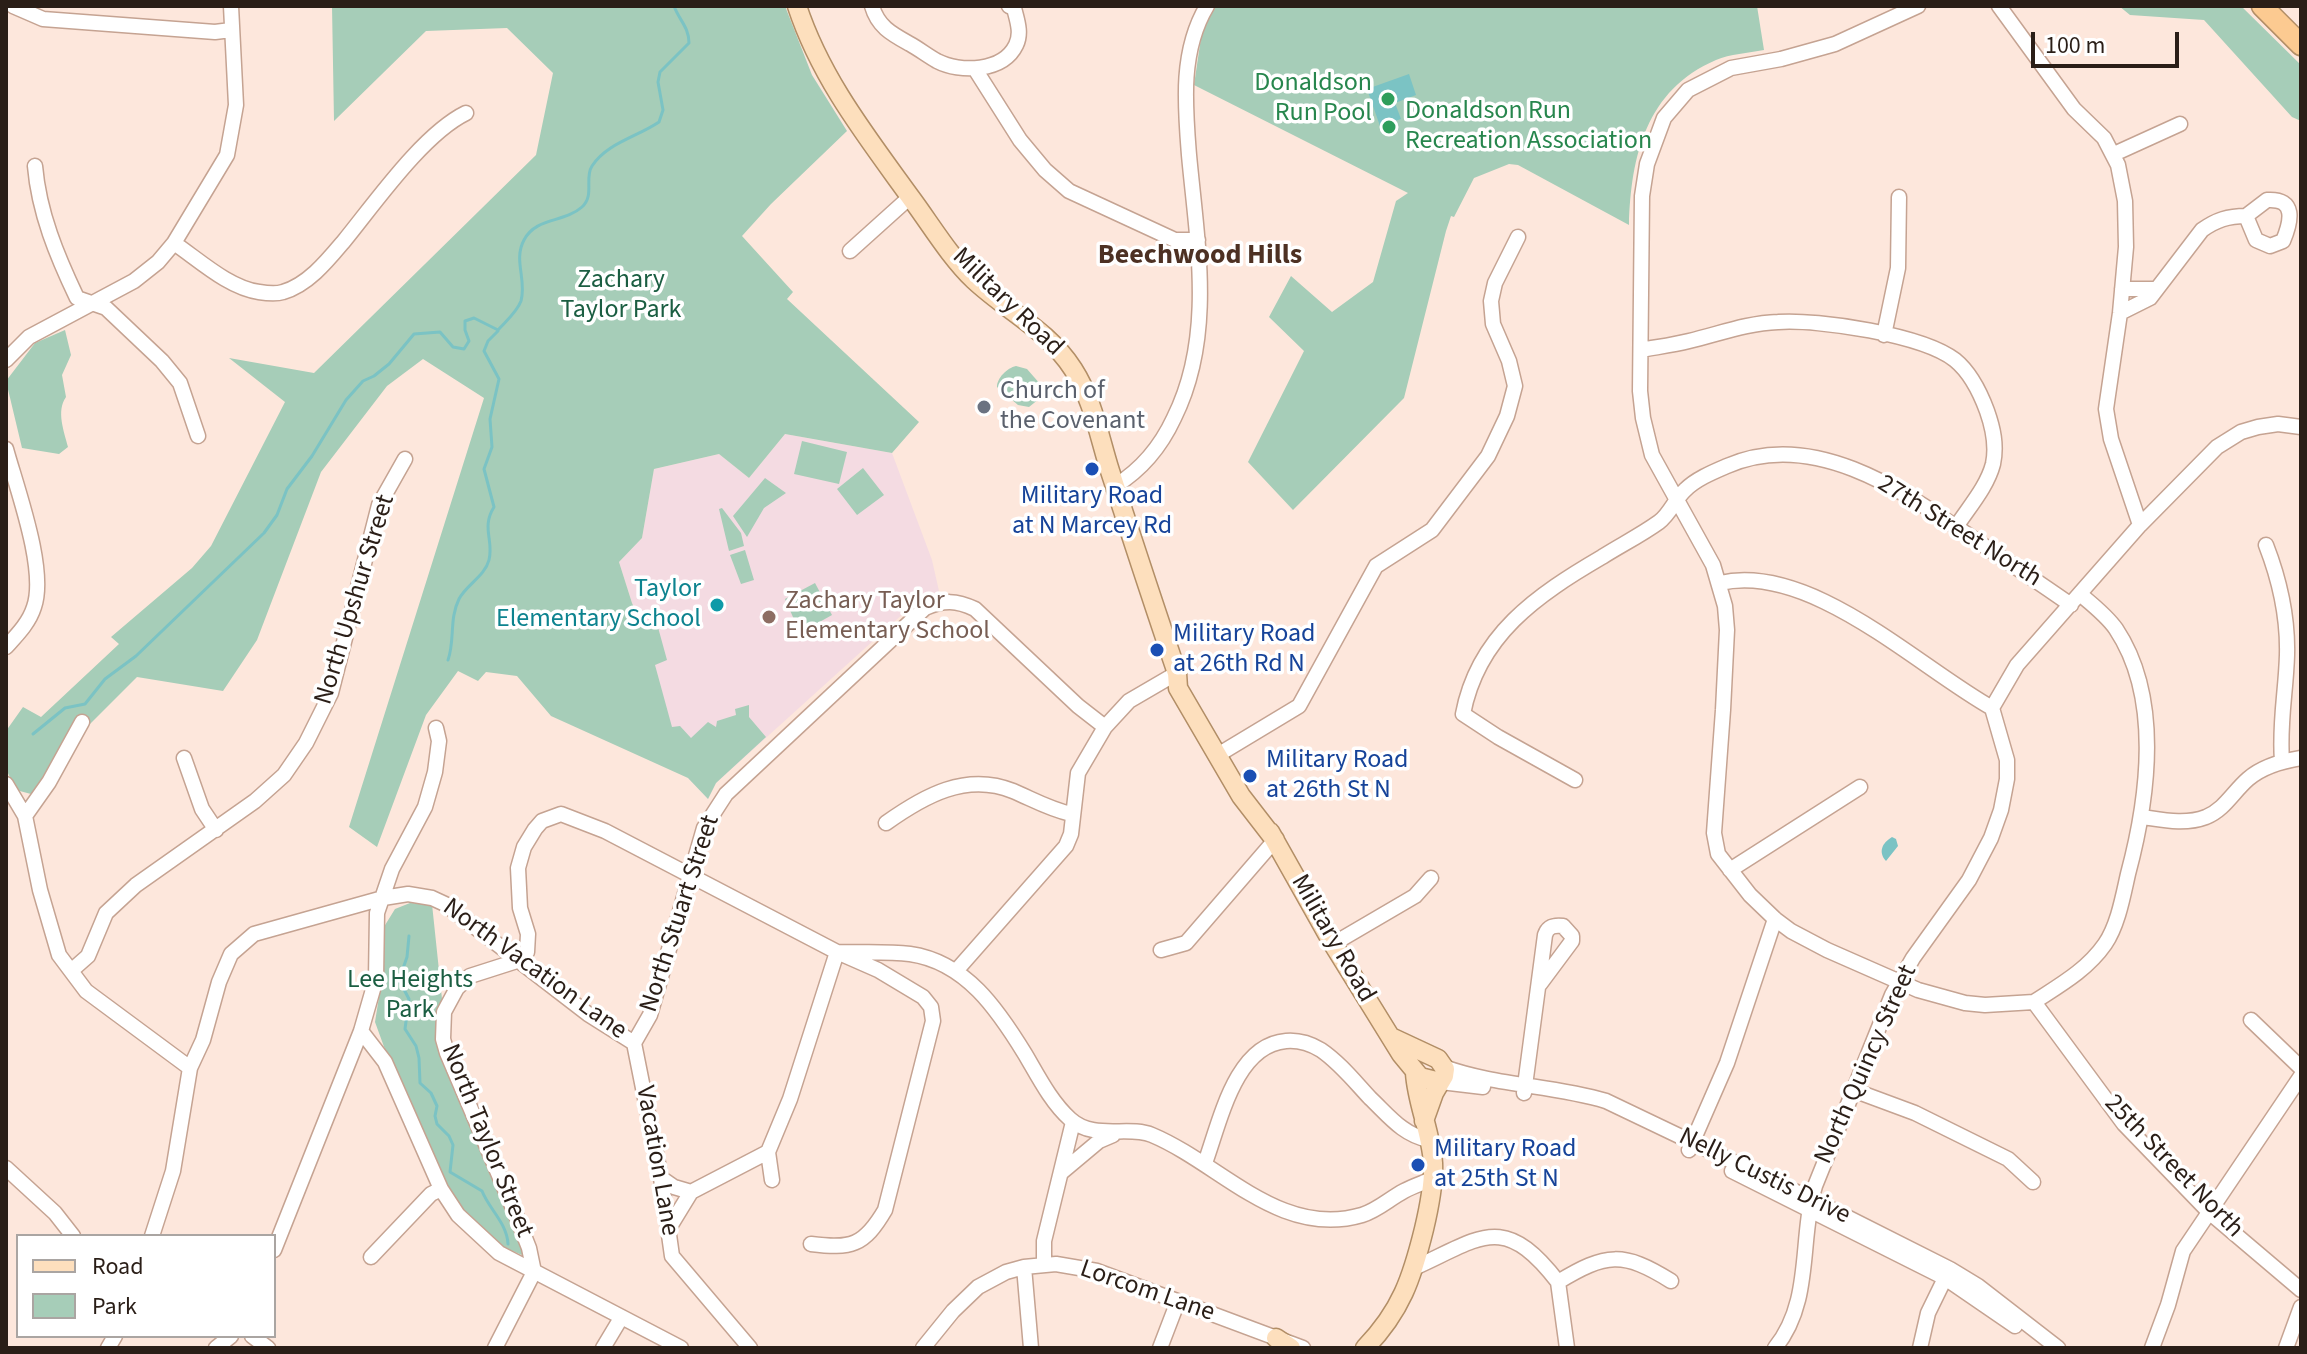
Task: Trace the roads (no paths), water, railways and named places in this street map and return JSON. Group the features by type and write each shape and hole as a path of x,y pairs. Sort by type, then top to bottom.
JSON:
{"highway":[{"path":"2262,6 2301,45"}],"main road":[{"name":"Military Road","path":"797,6 814,50 838,96 910,197 974,279 1036,327 1074,370 1092,406 1177,673 1178,688 1221,753 1241,796 1275,840 1333,944 1391,1037 1419,1066 1426,1080 1442,1077"},
{"path":"1365,1348 1391,1319 1405,1294 1414,1268 1432,1179 1429,1140 1418,1097 1419,1066"},
{"path":"1424,1121 1442,1077"}],"street":[{"path":"13,6 43,19 215,32 231,30"},
{"path":"6,360 29,337 134,281 158,262 174,243 227,155 236,105 231,6"},
{"path":"872,6 875,18 884,29 938,62 975,69 995,63 1009,54 1017,43 1019,30 1014,8 1009,6"},
{"path":"1115,486 1134,474 1169,429 1192,374 1200,316 1198,240 1187,129 1186,68 1198,20 1207,6"},
{"path":"1918,6 1835,44 1781,59 1731,68 1688,90 1664,118 1647,164 1642,196 1640,391 1652,455 1720,583 1727,630 1714,838 1718,854 1750,895 1775,919 1827,950 1898,982 1965,1003 2034,1002"},
{"path":"1999,6 2074,109 2104,138 2114,154 2125,201 2120,313 2106,409 2111,439 2140,525"},
{"path":"975,69 1020,140 1045,170 1069,191 1175,240 1198,240"},
{"path":"174,243 229,280 257,292 283,292 307,279 329,258 409,162 449,121 466,113"},
{"path":"2114,154 2180,124"},
{"path":"35,166 37,190 55,248 77,298 106,308 162,361 180,383 198,436"},
{"path":"850,251 910,197"},
{"path":"1884,335 1898,268 1899,197"},
{"path":"2120,313 2150,298 2202,230 2213,222 2231,216 2246,216"},
{"path":"1221,753 1299,706 1376,566 1432,530 1488,456 1507,416 1515,386 1509,361 1493,324 1491,301 1495,283 1518,237"},
{"path":"2122,289 2156,289"},
{"path":"1641,350 1779,321 1807,322 1884,335 1928,346 1955,360 1973,381 1985,405 1993,430 1994,456 1989,475 1956,527"},
{"path":"1720,583 1745,579 1763,581 1806,593 1850,614 1948,682 1992,708 2017,665 2140,525 2226,440 2258,427 2278,424 2301,427"},
{"path":"6,449 37,565 39,586 28,620 6,647"},
{"name":"27th Street North","path":"1575,780 1463,714 1468,689 1488,653 1520,613 1550,589 1662,521 1677,499 1692,485 1729,464 1764,455 1807,457 1851,468 1884,482 2076,600 2116,629 2140,684 2146,724 2142,817 2107,942 2077,975 2034,1002"},
{"name":"North Upshur Street","path":"71,971 88,956 106,913 136,885 216,830 284,775 306,743 331,693 379,505 405,459"},
{"path":"2266,545 2278,575 2287,638 2281,711 2282,761"},
{"name":"North Stuart Street","path":"634,1043 650,1015 704,828 712,812 726,794 925,608 947,601 960,602 975,609 1078,706 1105,727"},
{"path":"956,971 1058,856 1071,834 1078,773 1105,727 1129,701 1177,673"},
{"name":"North Quincy Street","path":"1775,1348 1791,1322 1799,1301 1810,1204 1898,982 1977,868 1998,820 2005,790 2007,760 1992,708"},
{"path":"25,816 49,782 82,722"},
{"path":"276,1245 361,1031 376,979 377,913 392,869 425,807 439,741 436,728"},
{"path":"184,758 202,809 216,830"},
{"path":"2142,817 2177,821 2204,817 2227,803 2248,778 2262,769 2301,758"},
{"path":"6,784 25,816 40,890 59,955 86,991 190,1068"},
{"path":"886,823 923,799 965,784 989,785 1013,791 1045,808 1071,814"},
{"path":"1730,870 1860,787"},
{"path":"520,960 527,952 529,943 520,908 518,868 529,837 542,821 561,814 577,818 837,952 878,970 923,997 931,1007 933,1021 885,1210 874,1229 851,1245 811,1244"},
{"path":"1161,950 1186,943 1275,840"},
{"path":"1333,944 1415,896 1431,878"},
{"name":"North Vacation Lane","path":"153,1234 173,1171 190,1068 203,1040 219,982 231,954 254,934 383,898 408,894 432,898 473,924 588,1014 634,1043"},
{"path":"1691,1146 1727,1063 1775,919"},
{"path":"837,952 910,954 956,971 981,992 1002,1016 1059,1107 1073,1122 1100,1131 1151,1134 1205,1163 1273,1207 1311,1219 1331,1220 1366,1214 1400,1193 1432,1179"},
{"path":"772,1180 768,1152 790,1099 837,952"},
{"name":"North Taylor Street","path":"520,960 470,976 457,988 444,1012 443,1039 524,1234 534,1272"},
{"path":"1525,1089 1540,984"},
{"name":"25th Street North","path":"2034,1002 2124,1124 2209,1212 2301,1290"},
{"path":"2251,1020 2301,1068"},
{"name":"North Taylor Street","path":"361,1031 385,1062 441,1189 458,1215 499,1253 681,1348"},
{"path":"1205,1163 1243,1067 1258,1051 1284,1041 1296,1041 1323,1051 1398,1125 1414,1137 1429,1140"},
{"name":"Vacation Lane","path":"634,1043 661,1178 672,1256 750,1348"},
{"path":"2152,1348 2183,1251 2301,1076"},
{"name":"Nelly Custis Drive","path":"1442,1077 1570,1092 1604,1106 1978,1286 2058,1348"},
{"path":"1853,1090 1915,1113 2008,1159 2033,1182"},
{"path":"1044,1264 1044,1241 1073,1122"},
{"path":"1062,1172 1099,1141 1116,1133"},
{"path":"669,1228 691,1192 768,1152"},
{"path":"6,1168 55,1213 71,1234"},
{"path":"661,1178 674,1187 691,1192"},
{"path":"371,1257 431,1194 441,1189"},
{"path":"1414,1268 1465,1242 1488,1237 1508,1238 1530,1249 1558,1282 1567,1348"},
{"path":"1558,1282 1589,1264 1619,1259 1644,1264 1671,1281"},
{"name":"Lorcom Lane","path":"923,1348 953,1311 978,1287 1006,1272 1044,1264 1097,1271 1303,1348"},
{"path":"1024,1267 1031,1348"},
{"path":"495,1348 534,1272"},
{"path":"1920,1348 1928,1313 1948,1273"},
{"name":"Nelly Custis Drive","path":"1948,1273 2044,1348"},
{"path":"1160,1348 1178,1301"},
{"path":"2286,1348 2301,1307"},
{"path":"603,1348 621,1318"}],"water":[{"name":"Donaldson Run Pool","path":"1409,74 1416,95 1395,103 1401,119 1380,126 1367,89"},
{"path":"1892,837 1898,846 1886,861 1882,848"}],"waterway":[{"path":"33,734 65,708 85,704 105,679 136,656 264,533 277,515 287,489 312,456 346,400 363,381 389,364 414,334 440,332 453,347 464,349 469,341 465,321 474,318 498,330 511,316 521,301 520,255 529,233 582,207 588,197 590,171 598,158 659,122 663,110 658,82 660,72 689,43 686,28 674,6"},
{"path":"448,660 456,607 462,594 484,571 489,560 488,521 494,507 484,469 492,447 490,419 499,379 484,351 488,341 498,331"},
{"path":"409,936 407,957 399,980 409,999 405,1029 416,1046 420,1083 431,1093 437,1106 437,1124 453,1145 450,1172 482,1191 504,1229 508,1244"}],"place":[{"name":"Donaldson Run Pool","path":"1388,99"},
{"name":"Donaldson Run Recreation Association","path":"1389,127"},
{"name":"Church of the Covenant","path":"984,407"},
{"name":"Military Road at N Marcey Rd","path":"1092,469"},
{"name":"Taylor Elementary School","path":"717,605"},
{"name":"Zachary Taylor Elementary School","path":"769,617"},
{"name":"Military Road at 26th Rd N","path":"1157,650"},
{"name":"Military Road at 26th St N","path":"1250,776"},
{"name":"Military Road at 25th St N","path":"1418,1165"}],"district":[{"name":"Beechwood Hills","path":"1200,257"}],"park label":[{"name":"Zachary Taylor Park","path":"621,296"},
{"name":"Lee Heights Park","path":"410,996"}]}
